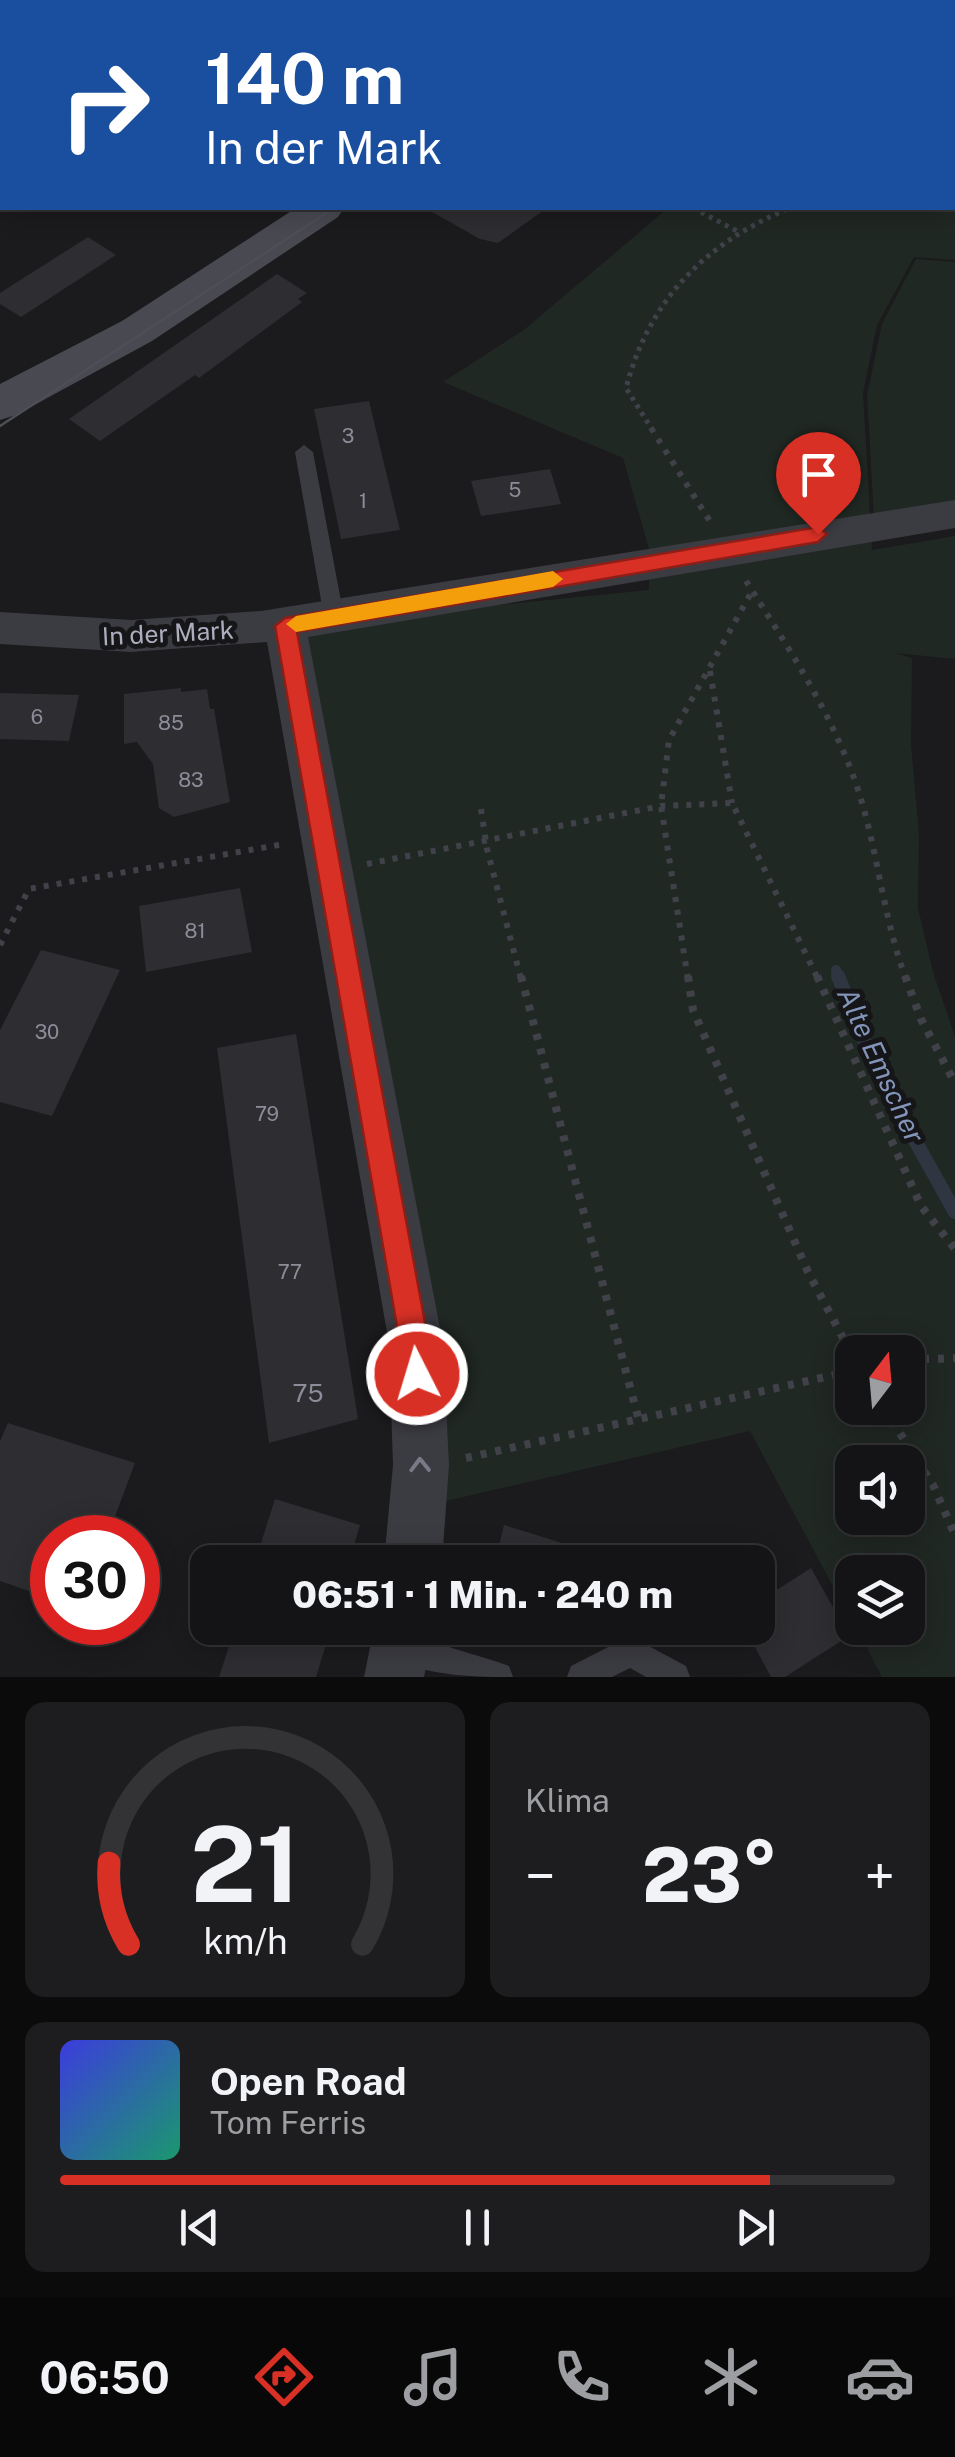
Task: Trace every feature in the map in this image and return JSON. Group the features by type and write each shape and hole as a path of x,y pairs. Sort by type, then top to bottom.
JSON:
{"main road":[{"path":"0,437 136,331 321,210"},
{"path":"0,404 136,331"}],"street":[{"name":"In der Mark","path":"0,628 56,636 134,638 285,626 738,547 955,514"},
{"path":"285,626 416,1344 420,1465 414,1545"}],"lane":[{"path":"304,452 334,618"},
{"path":"400,1651 498,1677"},
{"path":"582,1677 630,1651 675,1677"}],"path":[{"path":"697,210 738,231"},
{"path":"738,547 626,388 630,364 660,310 708,252 738,231 785,210"},
{"path":"841,1335 808,1272 693,1010 661,806 669,740 751,594 796,660 841,746 863,806 896,950 921,1019 955,1083"},
{"path":"710,670 732,803 828,998 922,1206 955,1248"},
{"path":"0,946 29,889 485,838 661,806 732,803"},
{"path":"481,809 485,838 638,1417"},
{"path":"925,1359 955,1358"},
{"path":"420,1465 482,1455 835,1374"},
{"path":"895,1425 933,1485 955,1535"}],"shaded area":[{"path":"666,210 955,210 955,260 914,257 877,325 863,393 872,550 955,536 955,659 895,653 912,658 911,745 919,834 918,908 933,972 955,1037 955,1677 882,1677 865,1645 925,1645 925,1555 835,1555 835,1590 750,1431 420,1507 285,626 649,590 649,549 623,458 443,382 525,329"},
{"path":"916,259 955,262 955,503 874,519 867,395 882,324"}],"building":[{"path":"429,210 544,210 498,243 480,239"},
{"path":"88,237 116,255 21,317 0,304 0,293"},
{"path":"277,274 307,293 298,299 302,302 199,378 195,375 100,441 69,419"},
{"path":"369,401 400,530 341,539 314,409"},
{"path":"550,469 561,504 481,516 471,481"},
{"path":"181,688 181,692 207,689 230,802 174,817 159,808 153,764 137,742 124,744 124,694"},
{"path":"0,693 79,695 69,741 0,739"},
{"path":"240,888 252,952 146,972 139,906"},
{"path":"41,950 120,970 52,1116 0,1102 0,1030"},
{"path":"296,1034 358,1419 269,1443 217,1048"},
{"path":"8,1423 135,1463 116,1515 30,1515 30,1591 0,1581 0,1441"},
{"path":"275,1499 360,1525 354,1545 260,1545"},
{"path":"504,1525 569,1545 499,1545"},
{"path":"811,1568 835,1611 835,1645 785,1677 771,1677 754,1645 775,1645 775,1591"},
{"path":"229,1645 326,1645 316,1677 219,1677"}],"waterway":[{"name":"Alte Emscher","path":"836,970 838,976"},
{"name":"Alte Emscher","path":"838,976 878,1074 955,1212"}],"tram line":[{"path":"0,426 331,210"}],"slow traffic":[{"path":"296,624 553,579"}],"route":[{"path":"417,1374 416,1344 285,626 818,534"}]}
